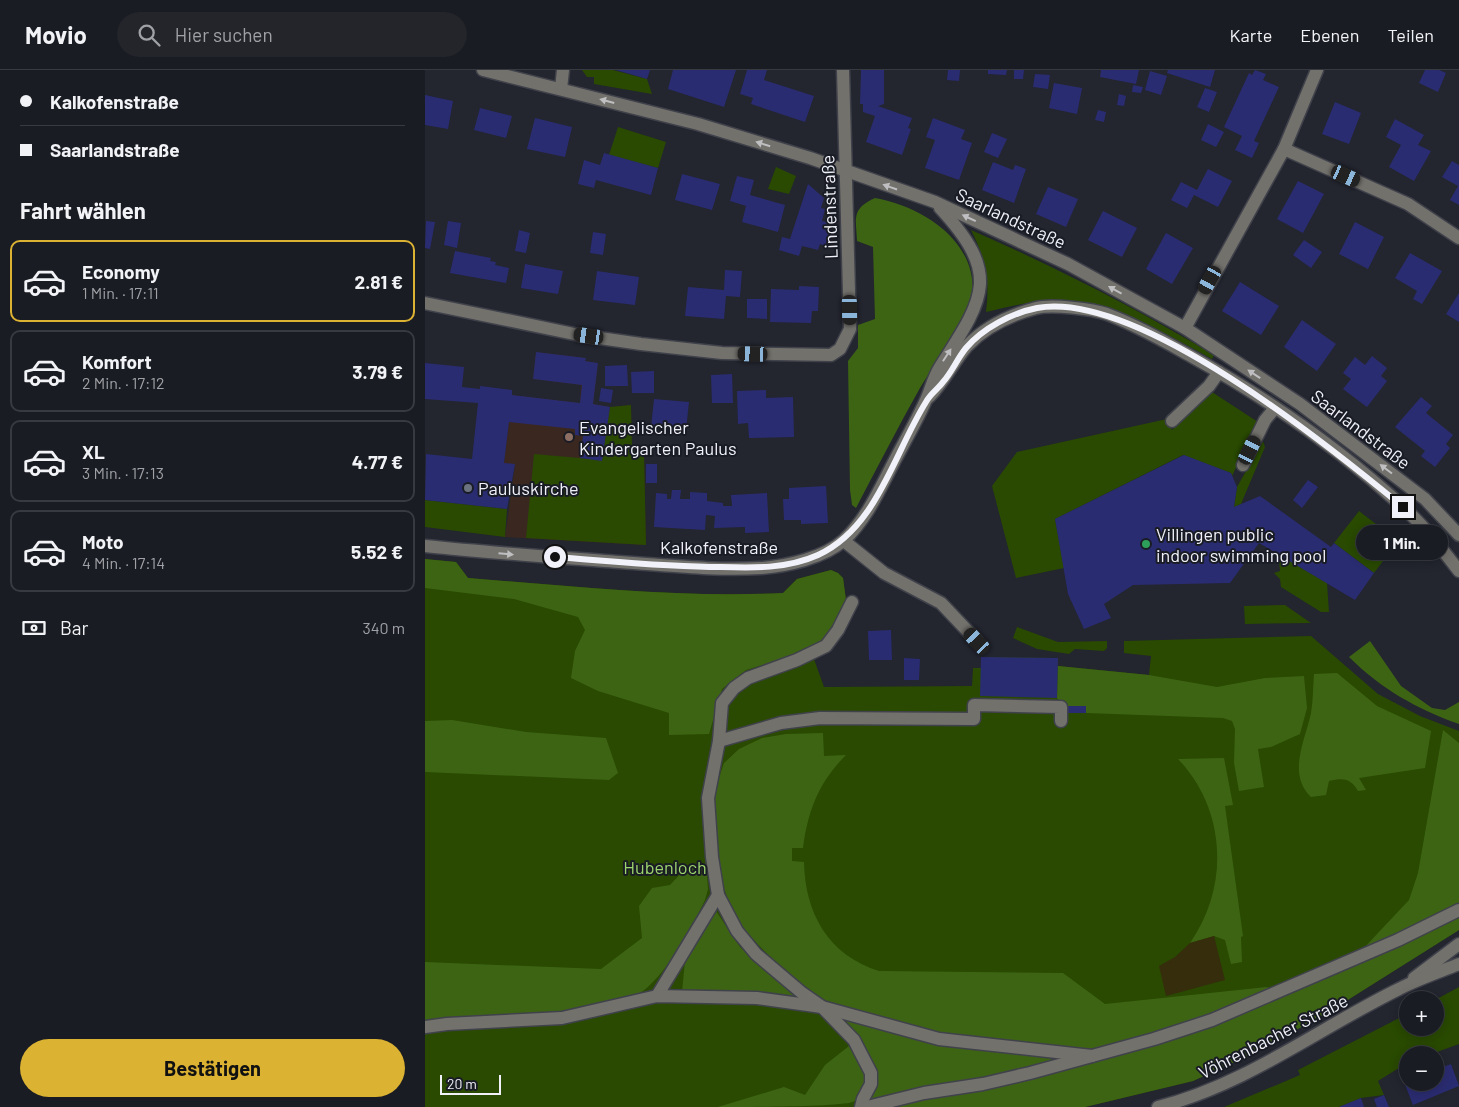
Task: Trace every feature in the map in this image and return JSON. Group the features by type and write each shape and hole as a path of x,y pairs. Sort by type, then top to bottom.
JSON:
{"street":[{"name":"Saarlandstraße","path":"483,70 698,124 810,158 935,202 1068,264 1185,328 1323,422 1425,498 1459,534"},
{"path":"561,89 563,70"},
{"name":"Lindenstraße","path":"425,303 579,335 722,353 831,355 846,342 850,329 843,70"},
{"path":"1185,328 1284,148 1317,70"},
{"path":"1284,148 1408,204 1459,238"},
{"name":"Kalkofenstraße","path":"425,546 654,565 761,568 816,556 843,541 867,513 927,399 933,377 971,319 979,298 980,272 975,257 964,234 935,202"},
{"name":"Saarlandstraße","path":"1039,308 1075,309 1106,314 1156,337 1219,372 1275,408 1331,448 1403,507 1459,571"},
{"name":"Kalkofenstraße","path":"927,399 943,382 967,347 990,327 1010,317 1039,308"},
{"path":"1172,421 1209,386 1219,372"},
{"path":"1243,465 1265,420 1275,408"},
{"path":"843,541 884,573 941,603 977,641"},
{"path":"852,602 838,630 826,646 797,660 748,678 733,688 722,703 719,741 708,798 717,895 737,931 755,954 802,993 822,1006 854,1040 871,1073 871,1084 861,1107"},
{"path":"719,741 781,723 820,718 974,719 975,705 1061,707 1061,720"},
{"path":"657,996 717,895"},
{"path":"867,1107 924,1093 983,1084 1155,1040 1212,1020 1398,940 1459,910"},
{"name":"Vöhrenbacher Straße","path":"1158,1107 1179,1102 1276,1058 1400,988 1459,944"},
{"name":"Vöhrenbacher Straße","path":"1400,988 1459,964"},
{"path":"425,1028 447,1024 561,1018 657,996 757,998 822,1006 939,1039 987,1046 1092,1056"}],"shaded area":[{"name":"Evangelischer Kindergarten Paulus","path":"536,352 586,358 585,361 598,363 593,404 610,407 631,405 632,451 644,452 646,545 505,537 515,465 504,463 512,395 580,403 581,385 533,379"}],"green space":[{"path":"582,70 613,70 647,79 652,94 594,84 594,77 587,77"},
{"path":"618,127 666,142 658,168 609,155"},
{"path":"776,167 796,176 789,194 768,189"},
{"path":"875,198 914,210 948,233 960,249 969,266 973,285 970,307 962,326 920,388 856,508 852,505 850,490 848,361 858,348 858,325 875,319 873,247 857,241 856,220 858,210"},
{"path":"971,230 1064,273 1125,305 1214,355 1212,359 1147,326 1101,309 1077,304 1053,302 1028,303 986,312 986,270"},
{"path":"1212,392 1258,422 1232,476 1231,473 1183,455 1055,519 1064,568 1016,578 992,486 1017,452 1167,419 1172,430"},
{"path":"631,405 632,451 644,452 646,545 526,538 534,454 602,460 610,407"},
{"path":"1263,441 1265,447 1241,504 1234,507 1237,487"},
{"path":"425,500 507,509 505,537 425,527"},
{"path":"1359,511 1398,541 1374,573 1334,543"},
{"name":"Hubenloch","path":"425,559 456,562 468,578 665,593 783,593 797,579 831,570 843,578 846,600 824,639 810,648 824,687 972,686 973,668 981,668 981,657 1058,658 1058,666 1149,675 1151,656 1124,653 1124,641 1311,636 1378,694 1420,716 1459,731 1459,930 1327,1013 1250,1055 1193,1081 1085,1107 425,1107"},
{"path":"425,559 456,562 468,578 665,593 783,593 797,579 831,570 843,578 846,600 839,617 824,639 802,653 746,670 722,689 709,734 669,735 669,713 598,691 571,678 575,651 585,630 578,617 514,599 425,588"},
{"path":"1288,560 1327,583 1329,612 1321,612 1281,587 1280,579 1274,573 1280,571 1279,561"},
{"path":"1285,605 1311,623 1245,624 1244,606"},
{"path":"1017,627 1058,642 1107,641 1107,648 1104,651 1075,649 1069,654 1037,649 1013,638"},
{"path":"1370,641 1401,686 1432,708 1445,710 1459,702 1459,724 1429,712 1400,697 1374,679 1349,657"},
{"path":"1058,666 1149,675 1217,687 1265,678 1304,676 1307,708 1300,734 1271,747 1258,749 1264,787 1239,791 1234,763 1235,729 1232,721 1223,718 1086,713 1086,706 1065,706 1057,698"},
{"path":"1337,673 1377,706 1431,731 1425,768 1359,778 1366,790 1358,791 1346,780 1329,781 1326,795 1311,797 1304,788 1299,768 1302,746 1311,713 1314,674"},
{"path":"452,720 526,732 606,738 618,773 609,780 425,772 425,721"},
{"path":"1443,730 1459,743 1459,903 1423,923 1363,949 1409,900 1418,873"},
{"path":"823,733 824,756 846,755 829,776 816,797 808,821 803,848 792,848 792,861 804,862 805,881 809,898 823,930 833,943 861,964 879,971 1063,973 1105,1004 1267,987 1271,989 1210,1015 1094,1051 939,1034 824,1003 787,974 743,929 730,905 722,883 717,854 714,793 724,763 739,749 762,738 786,734"},
{"path":"1224,758 1233,805 1225,806 1243,936 1241,937 1242,962 1231,964 1225,940 1214,936 1190,943 1203,921 1212,897 1216,873 1217,848 1213,824 1206,801 1194,779 1178,759"},
{"path":"706,863 708,889 705,900 686,937 670,962 643,991 625,1000 571,1012 539,1016 425,1023 425,962 601,969 642,938 639,906 652,888 670,885 685,869"},
{"path":"716,911 740,947 798,998 682,992 685,961 711,916"},
{"path":"1459,916 1459,930 1327,1013 1250,1055 1193,1081 1085,1107 889,1107 925,1098 990,1089 1032,1079 1136,1051 1196,1032 1267,1003"},
{"path":"1459,987 1459,1044 1444,1050 1444,1046 1399,1046 1399,1068 1378,1081 1384,1095 1361,1098 1339,1107 1224,1107 1300,1075 1298,1070 1399,1018 1399,1036 1444,1036 1444,995"},
{"path":"838,1015 948,1046 974,1050 1067,1057 996,1076 868,1101 878,1083 869,1054 859,1038"},
{"path":"849,1046 865,1074 864,1089 853,1102 809,1106 718,1107 784,1087 805,1095 825,1065"}],"sand":[{"path":"1214,936 1225,980 1166,996 1159,966 1175,957 1190,943"}],"building":[{"path":"616,70 650,70 647,79"},
{"path":"673,70 736,70 724,107 668,89"},
{"path":"747,70 767,70 764,80 814,96 805,122 751,104 753,98 740,94"},
{"path":"861,70 884,70 884,104 878,106 912,118 908,128 911,129 902,155 866,142 875,116 863,112 863,104 860,104"},
{"path":"948,70 960,70 959,81 947,80"},
{"path":"988,70 1007,70 1006,75 988,74"},
{"path":"1014,70 1024,70 1023,79 1014,79"},
{"path":"1101,70 1139,70 1136,84 1100,77"},
{"path":"1168,70 1215,70 1210,87 1167,73"},
{"path":"1255,70 1266,74 1263,80 1279,87 1254,141 1259,143 1252,158 1235,150 1242,136 1224,127 1249,73 1252,75"},
{"path":"1425,70 1439,70 1446,73 1438,92 1419,83"},
{"path":"1150,71 1167,76 1161,95 1145,90"},
{"path":"1035,74 1050,75 1048,89 1033,87"},
{"path":"1054,83 1082,88 1077,114 1049,108"},
{"path":"1133,85 1143,87 1141,93 1132,92"},
{"path":"1205,88 1217,92 1209,112 1197,107"},
{"path":"1119,94 1126,96 1124,106 1117,105"},
{"path":"425,95 453,101 448,129 425,125"},
{"path":"1335,102 1361,113 1349,144 1322,134"},
{"path":"480,108 512,116 506,138 474,130"},
{"path":"1098,110 1106,112 1104,122 1095,120"},
{"path":"535,118 572,127 565,157 527,149"},
{"path":"933,118 965,130 961,139 972,143 959,180 925,168 935,140 926,137"},
{"path":"1395,119 1424,135 1418,145 1431,151 1414,181 1389,167 1401,145 1386,137"},
{"path":"1208,124 1224,132 1216,147 1201,140"},
{"path":"992,133 1007,139 998,158 984,152"},
{"path":"604,153 658,168 651,195 596,180 594,188 578,184 584,160 600,165"},
{"path":"1452,161 1459,165 1459,205 1450,200 1458,186 1442,177"},
{"path":"993,162 1013,170 1015,165 1026,169 1014,203 982,190"},
{"path":"1208,169 1232,181 1218,207 1194,195 1187,208 1171,200 1181,182 1197,190"},
{"path":"682,174 720,184 712,210 675,200"},
{"path":"737,176 754,180 750,195 785,205 778,232 742,222 746,206 730,201"},
{"path":"1298,181 1324,194 1303,233 1277,219"},
{"path":"808,184 824,198 821,208 825,209 822,221 828,222 829,247 820,244 818,250 802,246 799,256 779,250 782,237 790,239"},
{"path":"1048,187 1078,199 1066,227 1036,214"},
{"path":"1103,211 1137,228 1122,257 1088,240"},
{"path":"426,221 435,222 430,249 425,248"},
{"path":"448,221 461,223 457,248 444,245"},
{"path":"1355,222 1384,237 1368,269 1339,254"},
{"path":"519,230 530,233 526,253 515,251"},
{"path":"593,232 606,234 603,255 590,253"},
{"path":"1166,233 1193,248 1172,284 1146,269"},
{"path":"1304,240 1322,252 1311,268 1293,255"},
{"path":"455,251 491,258 490,261 496,262 495,265 509,268 506,283 450,273"},
{"path":"1410,253 1442,271 1422,304 1413,299 1417,291 1395,278"},
{"path":"525,264 563,271 558,294 521,288"},
{"path":"725,270 742,271 740,297 726,296 724,319 685,316 688,287 724,290"},
{"path":"597,271 639,277 635,305 593,300"},
{"path":"1240,282 1279,306 1261,335 1222,311"},
{"path":"799,286 819,287 818,311 812,311 811,323 770,322 771,289 799,290"},
{"path":"1459,293 1459,322 1446,314"},
{"path":"747,299 767,299 767,319 747,318"},
{"path":"1302,320 1336,344 1317,371 1284,347"},
{"path":"536,352 586,358 585,361 598,363 593,404 610,407 602,461 580,458 583,436 575,435 575,429 509,422 504,463 515,464 507,509 425,500 426,454 472,459 478,403 425,399 425,363 464,367 462,387 480,389 480,386 512,390 512,395 580,403 582,385 533,379"},
{"path":"1372,356 1387,368 1381,376 1387,381 1367,407 1343,389 1351,379 1343,373 1355,357 1365,365"},
{"path":"627,365 628,386 605,386 605,366"},
{"path":"654,371 654,393 632,393 631,372"},
{"path":"732,374 733,403 712,403 711,375"},
{"path":"601,388 613,390 611,403 599,401"},
{"path":"766,390 766,398 793,397 794,437 749,438 748,423 738,424 737,391"},
{"path":"1421,397 1432,406 1426,413 1453,435 1446,444 1450,448 1435,467 1421,456 1425,451 1395,427"},
{"path":"654,399 689,402 686,430 651,427"},
{"name":"Villingen public indoor swimming pool","path":"1184,455 1231,473 1237,487 1234,507 1260,496 1331,547 1334,543 1374,573 1355,600 1259,543 1230,583 1133,585 1104,604 1111,618 1084,629 1068,594 1055,519"},
{"path":"646,464 657,464 657,483 646,483"},
{"path":"1308,480 1318,487 1302,508 1293,500"},
{"path":"826,486 828,523 801,524 801,520 784,520 783,499 789,499 789,488"},
{"path":"672,490 681,490 680,499 690,499 690,492 707,493 707,501 723,503 723,506 732,506 731,495 767,493 769,532 745,533 745,527 714,528 715,516 706,515 705,530 654,527 656,493 667,494 667,499 671,499"},
{"path":"891,630 892,660 869,660 868,631"},
{"path":"981,657 1058,658 1057,698 980,696"},
{"path":"904,658 920,659 919,680 904,680"},
{"path":"1065,706 1086,706 1086,713 1065,713"},
{"path":"1451,1064 1459,1086 1413,1105 1408,1091 1444,1091 1444,1067"},
{"path":"1384,1095 1389,1107 1377,1107 1374,1099"},
{"path":"1361,1098 1364,1107 1339,1107"}],"place":[{"name":"Evangelischer Kindergarten Paulus","path":"569,437"},
{"name":"Pauluskirche","path":"468,488"},
{"name":"Villingen public indoor swimming pool","path":"1146,544"}],"route":[{"path":"555,557 654,565 761,568 787,564 816,556 843,541 867,513 927,399 943,382 967,347 990,327 1010,317 1039,308 1075,309 1106,314 1156,337 1219,372 1275,408 1331,448 1403,507"}]}
